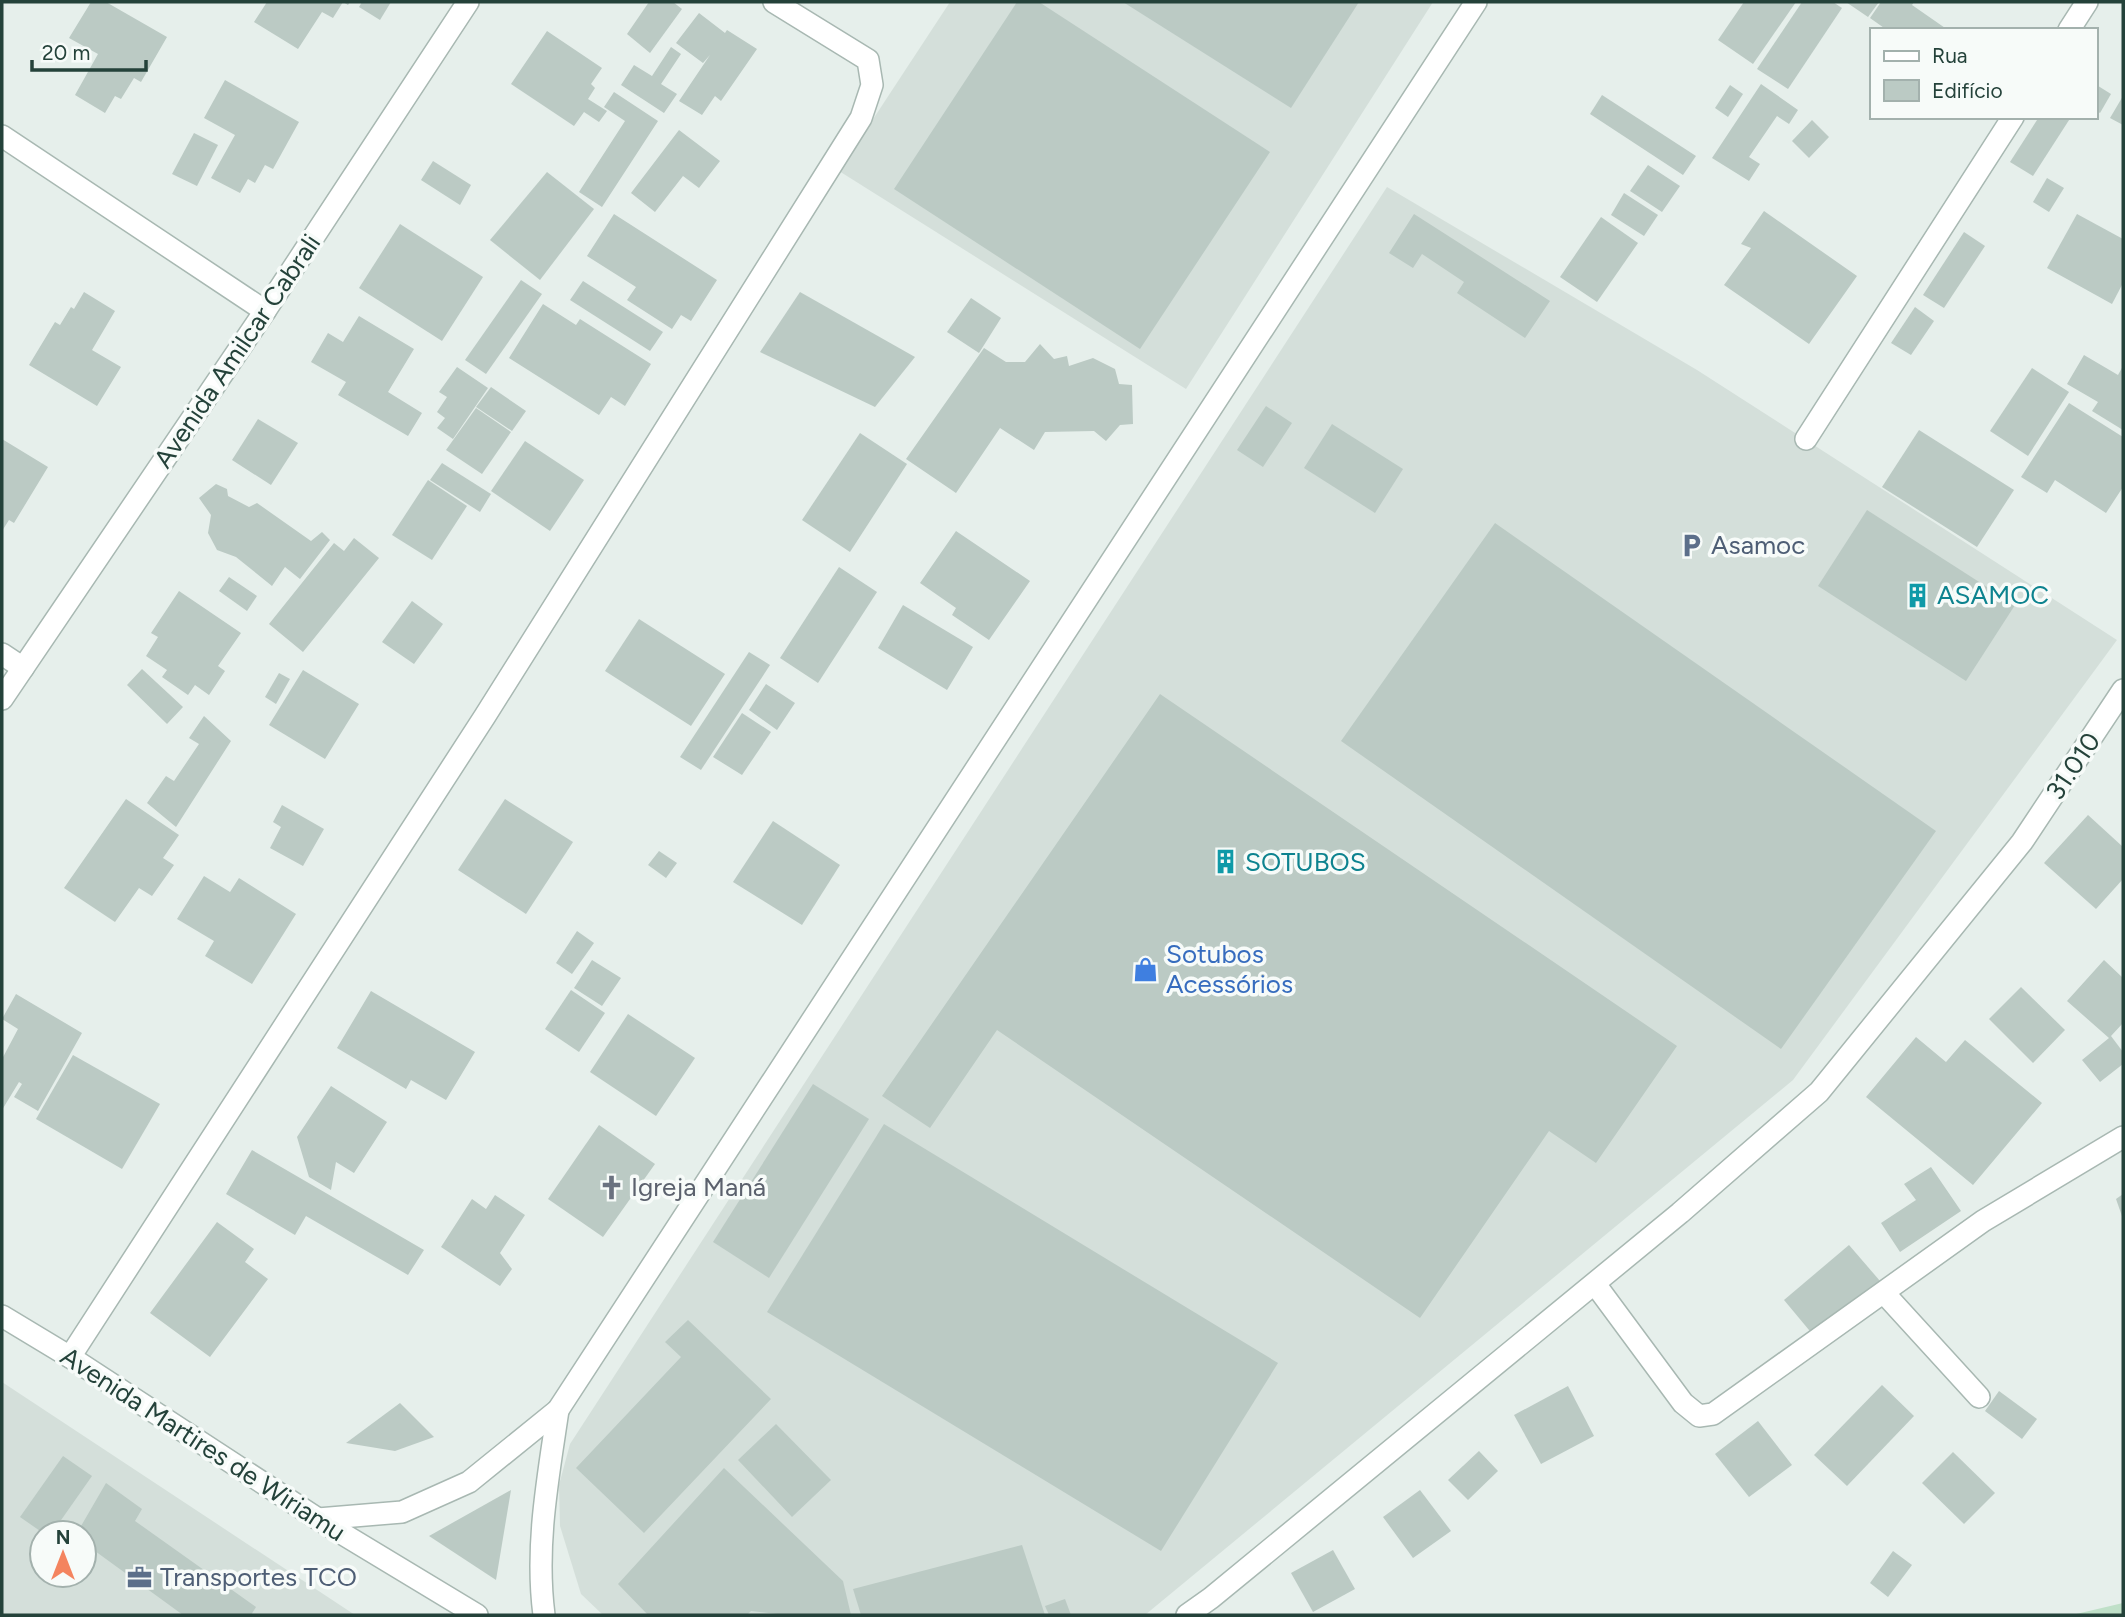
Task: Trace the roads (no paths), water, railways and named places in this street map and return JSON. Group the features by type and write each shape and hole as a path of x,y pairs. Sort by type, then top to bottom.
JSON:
{"street":[{"name":"Avenida Amilcar Cabrali","path":"2,699 265,311 468,2"},
{"path":"70,1357 485,716 861,118 872,85 868,60 774,2"},
{"path":"318,1519 402,1512 468,1482 558,1410 1476,2"},
{"path":"2070,28 2087,2"},
{"path":"1806,439 2012,119"},
{"path":"2,136 265,311"},
{"path":"2,654 23,668"},
{"name":"31.010","path":"1187,1615 1233,1581 1595,1284 1819,1092 2022,842 2123,690"},
{"path":"1595,1284 1683,1404 1699,1416 1713,1414 1983,1221 2123,1137"},
{"path":"1884,1293 1979,1397"},
{"name":"Avenida Martires de Wiriamu","path":"2,1316 468,1613"},
{"path":"544,1615 541,1592 542,1512 558,1410"}],"place":[{"name":"Asamoc","path":"1691,545"},
{"name":"ASAMOC","path":"1917,595"},
{"name":"SOTUBOS","path":"1225,862"},
{"name":"Sotubos Acessórios","path":"1146,969"},
{"name":"Igreja Maná","path":"611,1187"},
{"name":"Transportes TCO","path":"140,1577"}]}
